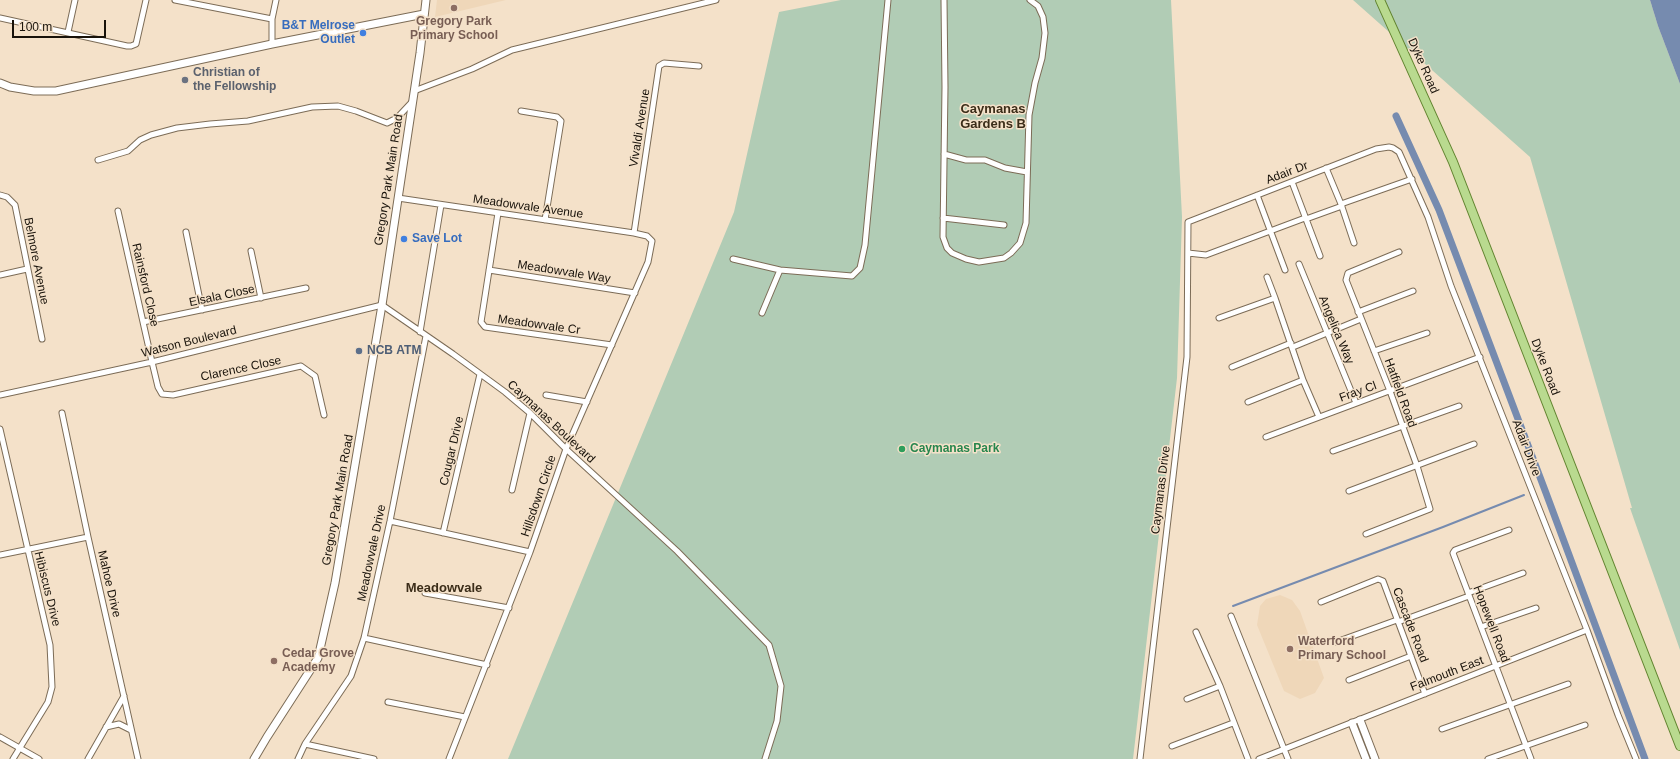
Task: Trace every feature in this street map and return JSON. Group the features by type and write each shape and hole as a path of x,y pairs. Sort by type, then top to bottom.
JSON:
{"main road":[{"name":"Dyke Road","path":"1380,0 1453,162 1680,746"}],"street":[{"path":"68,32 75,0"},
{"path":"0,18 127,46 136,44 146,0"},
{"path":"175,0 272,19"},
{"path":"272,44 272,19 276,0"},
{"name":"Gregory Park Main Road","path":"254,759 318,658 335,583 382,305 420,53 426,0"},
{"path":"414,90 472,69 512,50 716,0"},
{"path":"733,259 780,270 852,276 860,268 865,245 888,0"},
{"path":"944,0 944,154 942,237 947,248 952,253 966,260 979,262 1004,258 1020,243 1024,234 1026,223 1029,115 1035,83 1042,58 1045,33 1043,17 1038,6 1030,0"},
{"path":"0,83 10,87 34,91 56,91 272,44 424,14"},
{"name":"Vivaldi Avenue","path":"634,233 659,66 664,63 699,66"},
{"path":"98,160 128,151 140,140 151,135 177,128 210,124 248,122 312,107 338,106 387,123 397,118 412,101"},
{"path":"521,111 558,117 561,121 545,220"},
{"name":"Adair Dr","path":"1188,222 1376,149 1393,148"},
{"name":"Adair Drive","path":"1393,148 1399,152 1428,217 1451,286 1587,630 1618,715 1636,759"},
{"path":"944,154 966,160 985,160 1005,168 1028,172"},
{"path":"1326,168 1354,243"},
{"path":"1188,253 1206,255 1412,179"},
{"path":"1292,182 1320,256"},
{"name":"Belmore Avenue","path":"0,195 7,197 15,205 42,339"},
{"path":"1257,195 1284,270"},
{"name":"Meadowvale Avenue","path":"398,198 634,233 647,236 652,241"},
{"path":"420,332 440,205"},
{"name":"Rainsford Close","path":"118,212 152,362"},
{"name":"Meadowvale Cr","path":"498,213 481,322 485,327 612,346"},
{"path":"943,218 1004,225"},
{"name":"Caymanas Drive","path":"1140,759 1186,357 1188,222"},
{"path":"186,232 202,310"},
{"name":"Hillsdown Circle","path":"449,759 509,608 566,449 648,262 652,241"},
{"path":"251,250 261,298"},
{"name":"Hatfield Road","path":"1366,534 1430,509 1417,466 1390,390 1346,280 1348,274 1399,252"},
{"name":"Angelica Way","path":"1298,264 1356,403"},
{"path":"0,275 27,269"},
{"name":"Meadowvale Way","path":"489,270 635,293"},
{"path":"762,313 780,270"},
{"path":"1267,277 1303,380 1319,417"},
{"name":"Elsala Close","path":"143,322 306,288"},
{"path":"1358,312 1413,291"},
{"path":"1219,318 1275,298"},
{"name":"Caymanas Boulevard","path":"382,305 505,392 530,413 566,449 677,551 769,645 781,686 777,721 766,759"},
{"name":"Watson Boulevard","path":"0,395 152,362 382,305"},
{"path":"1232,367 1326,334 1361,318"},
{"path":"1374,351 1427,333"},
{"name":"Meadowvale Drive","path":"298,759 305,744 351,676 364,638 390,521 426,336"},
{"name":"Fray Cl","path":"1266,437 1480,357"},
{"name":"Clarence Close","path":"152,362 158,387 162,394 173,394 301,366 315,376 324,415"},
{"name":"Cougar Drive","path":"443,533 480,374"},
{"path":"1248,402 1303,380"},
{"path":"546,395 587,402"},
{"path":"1333,452 1459,406"},
{"name":"Mahoe Drive","path":"62,413 88,537 138,759"},
{"path":"512,490 530,413"},
{"name":"Hibiscus Drive","path":"0,429 50,645 52,687 48,702 13,759"},
{"path":"1349,491 1474,444"},
{"path":"390,521 530,552"},
{"name":"Hopewell Road","path":"1509,530 1453,551 1531,759"},
{"path":"0,555 88,537"},
{"path":"1336,642 1469,595 1523,573"},
{"name":"Cascade Road","path":"1321,602 1380,580 1383,581 1425,694"},
{"path":"425,592 509,608"},
{"path":"1481,627 1536,608"},
{"path":"1231,616 1288,759"},
{"name":"Falmouth East","path":"1259,759 1587,630"},
{"path":"1196,632 1220,686 1248,759"},
{"path":"364,638 487,665"},
{"path":"1349,680 1411,656"},
{"path":"1442,729 1568,684"},
{"path":"1187,699 1220,686"},
{"path":"88,759 124,696"},
{"path":"388,702 465,717"},
{"path":"1360,720 1376,759"},
{"path":"1172,746 1233,723"},
{"path":"1352,723 1366,759"},
{"path":"106,727 119,724 131,730"},
{"path":"1488,759 1585,725"},
{"path":"0,737 39,759"},
{"path":"305,744 374,759"}],"shaded area":[{"name":"Gregory Park Primary School","path":"437,0 506,0 435,17"},
{"name":"Waterford Primary School","path":"1280,595 1292,600 1300,611 1324,678 1315,693 1300,699 1284,691 1257,625 1260,606 1266,599"}],"green space":[{"name":"Caymanas Park","path":"841,0 1171,0 1182,217 1177,378 1133,759 508,759 734,212 779,12"},
{"path":"1353,0 1650,0 1658,26 1680,84 1680,650 1630,508 1632,508 1530,157"}],"water":[{"path":"1650,0 1680,0 1680,84 1658,26"}],"waterway":[{"path":"1396,116 1439,210 1645,759"},
{"path":"1233,606 1524,495"}],"place":[{"name":"Gregory Park Primary School","path":"454,8"},
{"name":"B&T Melrose Outlet","path":"363,33"},
{"name":"Christian of the Fellowship","path":"185,80"},
{"name":"Save Lot","path":"404,239"},
{"name":"NCB ATM","path":"359,351"},
{"name":"Caymanas Park","path":"902,449"},
{"name":"Waterford Primary School","path":"1290,649"},
{"name":"Cedar Grove Academy","path":"274,661"}],"district":[{"name":"Caymanas Gardens B","path":"993,116"},
{"name":"Meadowvale","path":"444,588"}]}
